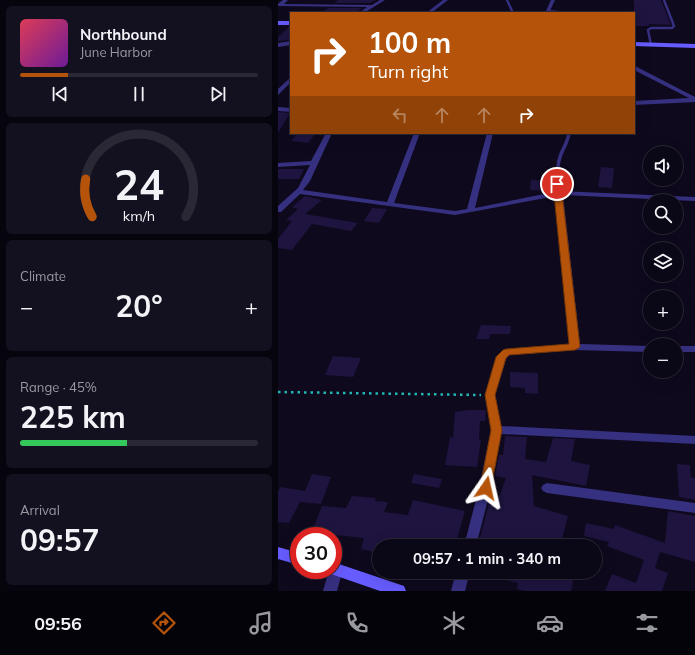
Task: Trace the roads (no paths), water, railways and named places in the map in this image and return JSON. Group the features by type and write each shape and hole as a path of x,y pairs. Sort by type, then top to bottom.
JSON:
{"street":[{"path":"279,5 286,0"},
{"path":"363,12 383,0"},
{"path":"429,12 446,0"},
{"path":"547,12 553,0"},
{"path":"279,5 372,6"},
{"path":"278,22 290,23"},
{"path":"278,45 290,43"},
{"path":"635,44 695,46"},
{"path":"635,68 695,100"},
{"path":"278,93 290,80"},
{"path":"635,103 695,100"},
{"path":"278,109 290,110"},
{"path":"278,210 298,192 306,180 328,134"},
{"path":"390,204 417,134"},
{"path":"470,211 490,134"},
{"path":"278,165 313,163"},
{"path":"298,192 455,213 559,193 695,199"},
{"path":"559,193 575,347"},
{"path":"472,539 486,488 496,430 490,395 502,357 506,352 575,347 643,348"},
{"path":"683,349 695,349"},
{"path":"496,430 695,440"},
{"path":"547,488 695,508"},
{"path":"278,553 290,556"},
{"path":"342,571 399,591"},
{"path":"330,591 333,579"},
{"path":"458,591 461,579"}],"lane":[{"path":"507,0 513,12"},
{"path":"651,45 648,30 651,28 672,28 674,26 664,0"},
{"path":"559,193 557,184 560,154 569,141 569,134"}]}
